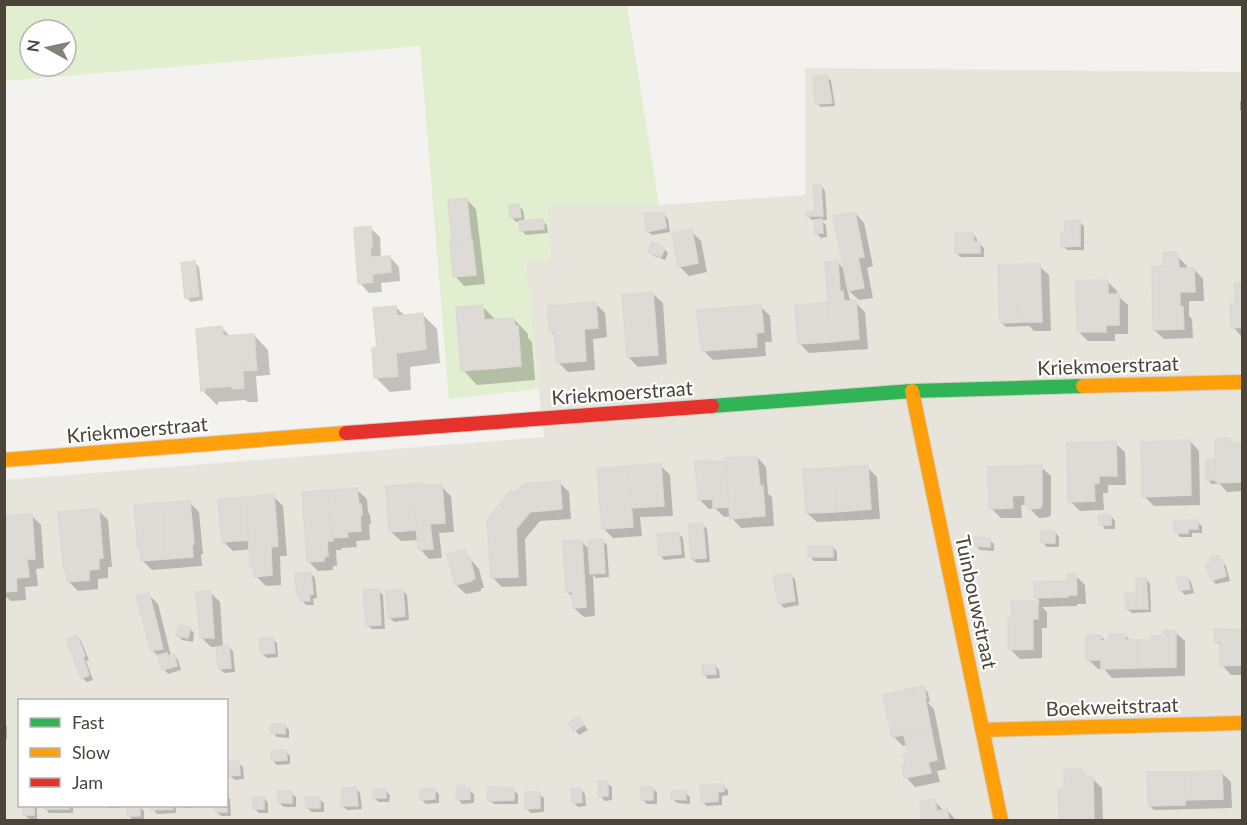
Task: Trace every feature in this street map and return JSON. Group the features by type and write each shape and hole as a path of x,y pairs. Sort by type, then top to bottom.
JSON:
{"street":[{"name":"Kriekmoerstraat","path":"4,460 912,391 1242,382"},
{"name":"Tuinbouwstraat","path":"912,391 1001,820"},
{"name":"Boekweitstraat","path":"982,730 1242,723"}],"shaded area":[{"path":"805,68 1242,72 1242,820 5,820 5,480 544,437 525,261 550,258 547,205 659,205 805,195"}],"green space":[{"path":"5,5 627,5 659,205 547,205 550,258 525,261 539,389 449,399 420,46 78,75 78,18 18,18 18,78 41,78 5,81"}],"building":[{"path":"827,75 832,103 815,104 813,77"},
{"path":"813,185 821,185 823,216 806,216 806,212 815,211"},
{"path":"467,198 471,239 452,241 448,200"},
{"path":"519,204 521,217 510,218 509,205"},
{"path":"855,212 864,257 858,258 864,288 848,291 833,216"},
{"path":"644,213 664,213 666,228 646,232"},
{"path":"543,219 544,229 520,231 519,221"},
{"path":"822,219 823,233 815,234 814,220"},
{"path":"1080,220 1080,246 1061,247 1061,233 1065,233 1064,221"},
{"path":"371,226 371,257 390,256 391,272 372,274 373,282 358,284 354,228"},
{"path":"692,229 698,263 678,267 672,233"},
{"path":"955,233 973,233 974,242 980,242 980,253 955,253"},
{"path":"472,240 476,275 453,277 450,242"},
{"path":"652,242 665,248 661,257 648,252"},
{"path":"1165,252 1175,252 1178,255 1179,268 1194,268 1195,292 1180,292 1184,329 1153,330 1152,267 1163,266"},
{"path":"195,261 199,296 185,298 181,263"},
{"path":"838,261 840,291 843,291 844,301 856,300 859,339 831,342 825,262"},
{"path":"1040,264 1042,322 1023,322 1023,318 1018,318 1018,304 999,304 998,265"},
{"path":"1108,280 1108,294 1119,294 1119,325 1106,325 1106,332 1077,332 1076,281"},
{"path":"1235,283 1242,283 1242,327 1231,328 1230,304 1235,304"},
{"path":"653,292 658,355 627,357 622,295"},
{"path":"596,302 598,328 584,329 586,361 557,363 554,332 549,332 548,306"},
{"path":"828,302 831,342 798,344 795,306"},
{"path":"999,304 1018,304 1018,318 1023,318 1023,322 1000,323"},
{"path":"483,305 484,320 514,318 515,326 518,326 521,366 461,371 456,307"},
{"path":"761,305 764,332 756,333 757,347 702,351 696,310"},
{"path":"396,306 397,316 423,313 426,349 396,353 398,376 374,378 372,348 377,347 373,308"},
{"path":"222,326 223,336 254,334 256,361 242,362 244,388 232,389 232,386 204,388 205,391 201,391 196,329"},
{"path":"256,361 257,370 243,371 242,362"},
{"path":"1230,438 1230,443 1242,443 1242,482 1216,483 1215,439"},
{"path":"1190,440 1191,495 1142,497 1141,442"},
{"path":"1116,441 1117,476 1099,476 1099,483 1094,484 1095,501 1068,502 1067,443"},
{"path":"757,456 760,486 763,486 765,516 730,519 725,458"},
{"path":"1206,459 1215,459 1216,480 1206,480"},
{"path":"710,460 710,462 726,461 729,507 713,508 713,499 698,500 695,461"},
{"path":"661,463 664,506 631,508 628,466"},
{"path":"868,465 871,509 836,512 833,468"},
{"path":"1042,465 1042,505 1040,508 1028,509 1025,505 1025,495 1012,496 1013,508 989,509 988,467"},
{"path":"628,466 633,527 602,529 597,469"},
{"path":"833,468 836,512 806,513 803,469"},
{"path":"560,481 562,509 530,512 516,529 518,577 491,578 487,520 511,490 515,493 523,484"},
{"path":"423,483 423,486 442,484 445,523 430,524 433,549 418,550 413,484"},
{"path":"413,484 417,530 389,532 386,486"},
{"path":"357,488 359,504 361,504 361,531 347,532 348,537 332,538 328,490"},
{"path":"328,490 333,541 327,541 328,556 324,557 324,561 307,562 302,492"},
{"path":"274,494 278,546 271,547 272,575 254,577 254,566 250,567 246,497"},
{"path":"246,497 249,540 222,542 218,499"},
{"path":"190,501 193,557 166,559 162,503"},
{"path":"162,503 166,559 141,561 134,505"},
{"path":"99,509 103,558 99,558 99,569 89,570 89,580 67,582 58,512"},
{"path":"32,514 35,559 27,559 29,577 16,578 17,591 4,592 4,516"},
{"path":"1099,515 1111,515 1111,525 1099,525"},
{"path":"1198,520 1198,529 1188,529 1188,533 1174,533 1174,521"},
{"path":"703,523 706,558 691,559 688,524"},
{"path":"1041,531 1055,531 1055,543 1041,543"},
{"path":"679,532 681,554 658,556 657,534"},
{"path":"975,537 991,538 990,547 974,546"},
{"path":"603,539 605,573 590,574 588,540"},
{"path":"582,540 586,607 573,608 572,592 566,592 563,541"},
{"path":"808,546 833,546 833,557 808,557"},
{"path":"465,550 467,558 470,558 475,579 455,585 447,554"},
{"path":"1218,555 1220,561 1222,560 1226,576 1211,581 1206,564 1211,563 1210,557"},
{"path":"311,572 313,594 309,595 310,601 300,601 299,595 297,596 295,574"},
{"path":"791,573 795,601 778,604 773,576"},
{"path":"1067,574 1076,574 1077,595 1034,598 1034,582 1068,581"},
{"path":"1187,576 1190,589 1179,591 1176,578"},
{"path":"1136,578 1146,578 1148,609 1136,609"},
{"path":"379,589 381,625 366,626 363,590"},
{"path":"403,589 405,616 388,618 386,591"},
{"path":"211,591 214,638 200,638 196,592"},
{"path":"149,593 163,649 151,651 136,596"},
{"path":"1136,593 1136,609 1126,609 1125,594"},
{"path":"1011,601 1038,601 1038,619 1033,619 1033,649 1008,650 1008,618 1012,618"},
{"path":"178,625 191,627 188,638 176,636"},
{"path":"1214,629 1242,630 1242,665 1220,666 1220,642 1215,642"},
{"path":"1176,630 1176,667 1138,668 1138,640 1151,640 1151,636 1163,635 1163,631"},
{"path":"1109,634 1126,634 1125,640 1138,640 1138,668 1101,669 1101,660 1086,660 1086,635 1101,635 1101,641 1109,640"},
{"path":"77,635 89,675 81,679 66,639"},
{"path":"273,637 275,653 261,654 259,639"},
{"path":"229,645 231,668 218,669 216,647"},
{"path":"167,653 167,656 174,654 177,666 162,670 158,655"},
{"path":"715,664 716,674 702,675 702,665"},
{"path":"924,686 926,698 916,700 914,688"},
{"path":"914,688 916,700 925,698 931,729 892,737 883,695"},
{"path":"579,716 584,725 574,731 568,723"},
{"path":"271,724 285,724 285,734 271,733"},
{"path":"931,729 937,760 928,762 931,773 904,778 903,754 908,753 904,735"},
{"path":"286,750 287,760 271,761 271,751"},
{"path":"239,761 240,775 229,776 228,762"},
{"path":"1064,769 1082,769 1087,777 1093,776 1094,819 1059,820 1058,789 1064,788"},
{"path":"1222,771 1223,799 1185,800 1184,772"},
{"path":"1147,772 1184,772 1185,800 1148,801"},
{"path":"598,781 608,781 608,796 599,797"},
{"path":"724,784 724,791 718,792 718,801 701,803 700,785"},
{"path":"465,785 465,788 470,788 470,799 456,800 457,786"},
{"path":"356,787 358,806 341,806 342,788"},
{"path":"487,787 514,788 514,800 488,801"},
{"path":"641,787 653,787 653,800 641,800"},
{"path":"435,788 435,799 420,800 420,789"},
{"path":"581,788 582,802 572,803 571,789"},
{"path":"373,789 386,789 386,798 373,798"},
{"path":"672,790 686,791 686,800 671,799"},
{"path":"277,791 292,791 292,803 278,803"},
{"path":"525,792 540,792 540,808 525,809"},
{"path":"252,797 264,797 264,809 253,809"},
{"path":"305,797 320,797 320,808 306,808"},
{"path":"935,799 937,811 947,809 949,820 921,820 920,802"},
{"path":"1185,800 1185,805 1148,806 1148,801"},
{"path":"22,807 34,807 34,815 23,815"},
{"path":"43,807 69,807 69,809 43,809"},
{"path":"127,807 140,807 140,816 127,816"},
{"path":"151,807 172,807 173,809 151,810"},
{"path":"215,807 226,807 227,812 215,812"}],"traffic: fast":[{"path":"712,406 912,391 1083,386"}],"traffic: slow":[{"path":"1083,386 1242,382"},
{"path":"912,391 1001,820"},
{"path":"4,460 346,433"},
{"path":"982,730 1242,723"}],"traffic: jam":[{"path":"346,433 712,406"}]}
